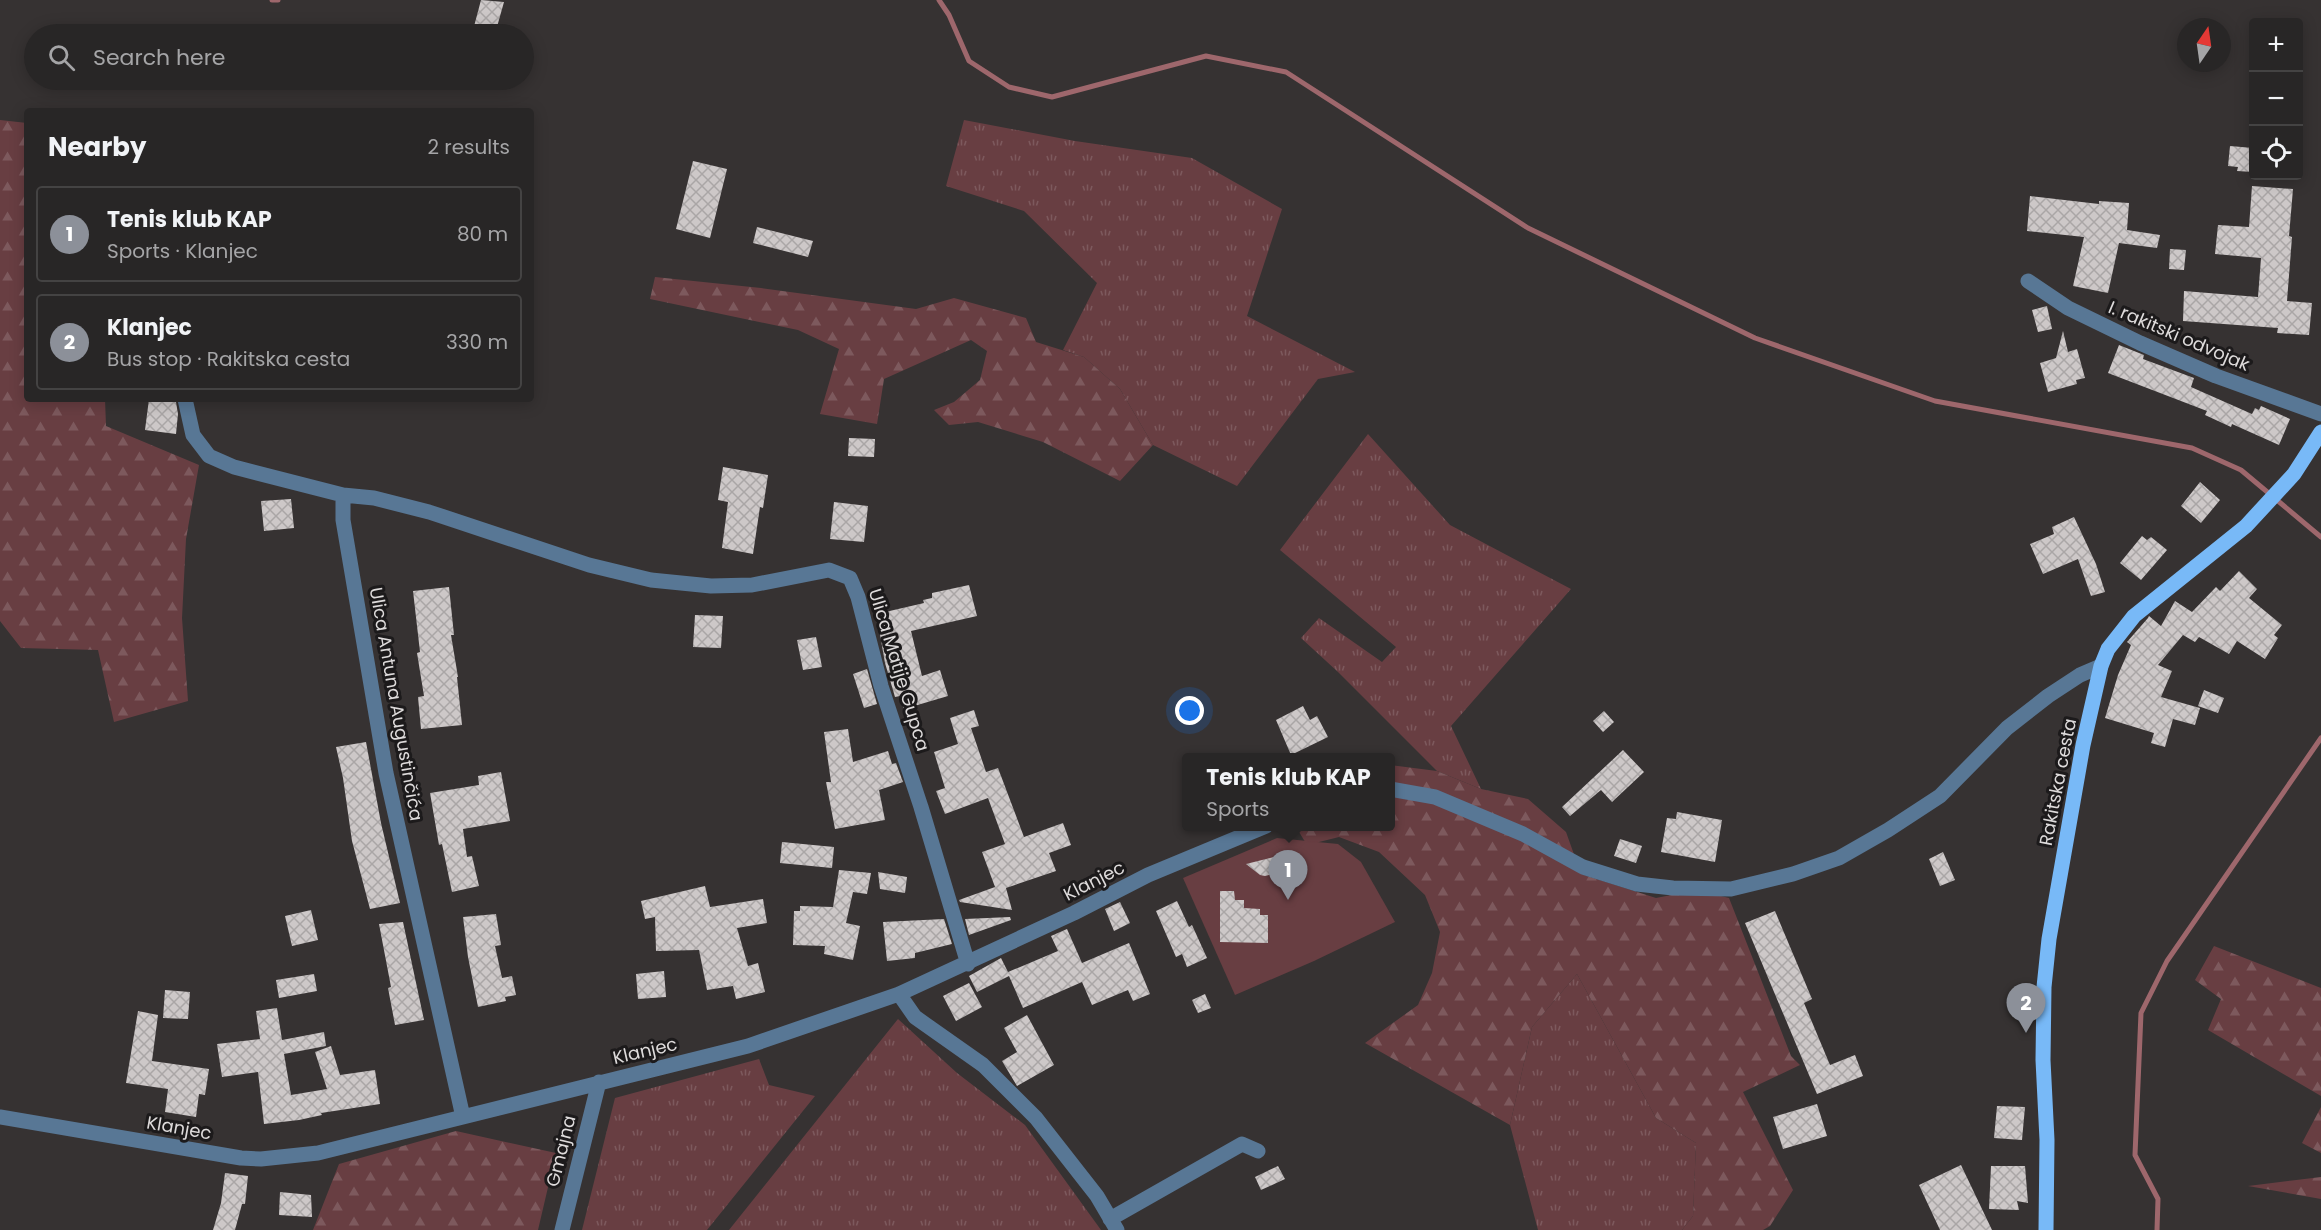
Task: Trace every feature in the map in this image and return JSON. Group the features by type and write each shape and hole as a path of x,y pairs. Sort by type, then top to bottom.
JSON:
{"main road":[{"name":"Rakitska cesta","path":"2046,1230 2044,987 2049,939 2081,756 2101,666 2108,649 2134,616 2234,537 2294,474 2321,432"}],"street":[{"name":"I. rakitski odvojak","path":"2028,281 2068,308 2140,343 2216,376 2321,414"},
{"path":"187,402 193,435 209,456 234,467 343,495"},
{"name":"Ulica Matije Gupca","path":"343,495 374,498 429,512 589,565 651,580 711,586 752,585 829,570 850,578 858,597 881,686 921,807 968,964"},
{"name":"Ulica Antuna Augustinčića","path":"343,495 344,520 386,772 464,1117"},
{"path":"1395,790 1435,797 1523,834 1584,867 1637,884 1673,888 1731,889 1793,874 1839,858 1888,830 1940,796 2007,728 2080,675 2101,666"},
{"name":"Klanjec","path":"0,1117 241,1158 261,1159 318,1153 748,1046 899,994 968,964 1148,875 1254,831"},
{"path":"899,994 915,1017 983,1065 1036,1118 1097,1196 1114,1224 1242,1144 1258,1151"},
{"name":"Gmajna","path":"562,1230 599,1082"}],"green space":[{"path":"0,120 24,123 24,402 105,402 106,426 199,465 186,539 182,618 188,701 114,722 98,650 21,648 0,621"},
{"path":"964,120 1075,141 1192,158 1282,209 1247,316 1355,372 1318,379 1237,486 1153,445 1120,389 1084,357 1063,350 1097,283 1024,211 946,186"},
{"path":"655,277 761,288 916,309 954,298 1026,318 1036,342 1084,357 1120,389 1153,445 1120,481 1043,442 978,422 949,425 934,410 954,402 980,380 987,351 971,340 884,379 877,424 820,414 839,349 798,330 650,299"},
{"path":"1368,434 1450,525 1571,589 1451,726 1481,789 1437,771 1301,638 1319,618 1382,662 1396,647 1280,550"},
{"path":"1395,766 1437,771 1481,789 1528,799 1566,832 1581,874 1656,898 1697,890 1729,898 1791,1056 1800,1065 1743,1092 1793,1190 1770,1226 1763,1230 1682,1230 1693,1216 1696,1143 1656,1118 1577,974 1532,1027 1510,1125 1365,1043 1418,1005 1432,973 1440,932 1425,895 1379,852 1339,837 1307,845 1298,831 1395,831"},
{"path":"1277,838 1338,844 1361,862 1395,922 1314,961 1235,995 1183,878"},
{"path":"2214,946 2321,988 2321,1096 2208,1030 2221,999 2195,980"},
{"path":"1577,974 1656,1118 1696,1143 1693,1216 1682,1230 1538,1230 1510,1125 1532,1027"},
{"path":"898,1019 957,1073 1025,1125 1101,1230 729,1230"},
{"path":"759,1059 769,1085 815,1096 707,1230 582,1230 615,1098"},
{"path":"2321,1107 2321,1153 2302,1143"},
{"path":"456,1131 556,1153 538,1230 313,1230 339,1164"},
{"path":"2321,1177 2321,1199 2248,1186"}],"building":[{"path":"481,0 504,2 498,24 475,24"},
{"path":"2230,146 2249,148 2249,172 2237,171 2238,167 2228,166"},
{"path":"693,161 727,169 710,238 676,229"},
{"path":"2252,186 2293,189 2287,301 2312,303 2309,335 2277,333 2278,328 2183,321 2184,291 2258,297 2261,258 2215,254 2218,225 2249,227"},
{"path":"2030,196 2099,204 2099,201 2129,203 2127,230 2160,235 2157,248 2119,243 2108,293 2073,286 2084,237 2027,231"},
{"path":"757,227 813,241 808,257 753,243"},
{"path":"2170,249 2186,250 2184,270 2169,269"},
{"path":"2047,306 2052,329 2038,332 2032,310"},
{"path":"2063,331 2068,352 2077,349 2085,378 2076,380 2077,384 2048,392 2040,363 2056,358"},
{"path":"2119,345 2144,355 2143,359 2194,378 2191,387 2252,414 2255,408 2259,410 2261,406 2290,419 2279,445 2232,424 2231,427 2205,415 2207,411 2108,373"},
{"path":"149,402 176,402 178,414 176,434 145,430"},
{"path":"849,438 875,439 874,457 848,456"},
{"path":"723,467 768,475 763,508 760,507 753,554 722,548 728,502 718,500"},
{"path":"2200,482 2220,500 2201,523 2181,506"},
{"path":"291,499 294,528 264,531 261,501"},
{"path":"834,502 868,506 864,542 830,539"},
{"path":"2074,517 2096,564 2105,592 2091,596 2078,559 2043,574 2030,544 2054,534 2052,527"},
{"path":"2142,536 2147,540 2151,537 2167,550 2141,580 2120,563"},
{"path":"2239,571 2257,589 2249,598 2282,625 2274,635 2278,638 2265,659 2237,641 2229,654 2199,637 2195,642 2183,635 2158,665 2172,671 2161,697 2200,708 2195,725 2173,719 2165,747 2151,743 2154,733 2105,718 2118,675 2131,645 2127,642 2149,616 2161,626 2175,601 2192,612 2216,587 2220,591"},
{"path":"969,585 977,616 911,631 922,676 940,670 948,696 904,709 900,696 895,697 885,663 878,623 883,622 881,613 924,603 923,600 932,598 932,593"},
{"path":"449,587 454,635 451,635 458,677 462,725 421,729 418,697 424,696 417,653 420,652 413,591"},
{"path":"695,615 723,616 721,648 693,647"},
{"path":"816,637 822,667 803,670 797,640"},
{"path":"867,669 877,704 864,708 853,674"},
{"path":"2204,690 2224,698 2218,713 2198,706"},
{"path":"1303,706 1310,720 1317,716 1328,737 1295,753 1290,753 1276,720"},
{"path":"974,710 979,726 971,728 986,772 998,768 1024,837 1063,823 1071,845 1049,853 1056,871 1006,888 1012,910 959,900 995,887 982,852 1005,844 988,798 945,814 936,791 945,788 934,752 958,744 950,718"},
{"path":"1604,711 1614,722 1603,732 1593,721"},
{"path":"848,729 853,762 888,751 892,764 896,763 903,782 879,790 885,820 835,829 826,782 831,782 824,732"},
{"path":"366,742 381,823 400,903 370,909 352,841 336,747"},
{"path":"1623,750 1644,772 1612,802 1601,790 1570,816 1562,807"},
{"path":"501,772 510,821 463,829 467,857 472,856 479,886 452,892 442,844 439,845 430,793 479,785 478,776"},
{"path":"1677,812 1722,820 1715,862 1661,852 1667,818 1676,819"},
{"path":"1620,839 1642,846 1636,863 1614,856"},
{"path":"782,842 834,847 832,868 780,863"},
{"path":"1943,852 1955,880 1940,886 1929,859"},
{"path":"1274,857 1282,872 1260,875 1246,864"},
{"path":"839,870 871,873 867,894 853,892 846,923 860,926 853,960 824,954 825,946 793,945 794,911 800,911 800,906 833,907"},
{"path":"878,872 907,877 905,893 880,889"},
{"path":"705,886 710,907 763,899 767,923 737,928 748,966 758,963 765,992 736,999 733,986 707,990 699,950 656,951 655,917 645,919 641,901"},
{"path":"1220,891 1234,891 1235,900 1244,900 1244,908 1260,909 1260,915 1268,915 1268,943 1220,942"},
{"path":"1177,901 1189,927 1192,925 1207,958 1187,967 1182,954 1176,957 1156,911"},
{"path":"1120,902 1130,923 1114,931 1105,909"},
{"path":"311,910 318,940 292,946 285,916"},
{"path":"1775,911 1812,999 1804,1003 1830,1065 1855,1055 1863,1076 1817,1094 1745,923"},
{"path":"496,914 501,945 495,946 502,978 512,976 516,995 505,997 506,1001 478,1007 463,917"},
{"path":"1010,917 1011,920 969,935 965,919"},
{"path":"944,919 952,944 915,953 915,958 887,961 883,922"},
{"path":"403,922 424,1020 395,1025 388,988 391,987 379,924"},
{"path":"1067,929 1082,963 1129,943 1150,994 1133,1001 1128,990 1092,1005 1082,982 1023,1008 1009,976 977,992 969,976 1001,958 1008,972 1058,951 1051,936"},
{"path":"664,971 666,997 638,999 636,974"},
{"path":"314,974 317,991 279,998 276,980"},
{"path":"969,983 982,1007 956,1021 943,996"},
{"path":"165,990 190,992 188,1019 163,1018"},
{"path":"1205,994 1211,1008 1198,1013 1192,1000"},
{"path":"277,1008 282,1040 324,1032 326,1046 284,1054 291,1095 327,1089 315,1052 331,1046 340,1075 375,1070 380,1104 321,1113 322,1115 299,1120 264,1124 258,1072 222,1077 217,1044 260,1039 256,1011"},
{"path":"138,1011 158,1015 152,1061 209,1069 205,1095 199,1094 196,1117 165,1112 168,1089 126,1083"},
{"path":"1027,1015 1054,1065 1017,1086 1002,1061 1017,1052 1004,1028"},
{"path":"1817,1104 1827,1136 1783,1149 1773,1117"},
{"path":"1997,1106 2025,1107 2022,1140 1994,1138"},
{"path":"1961,1165 1992,1230 1940,1230 1919,1185"},
{"path":"1278,1166 1285,1179 1261,1190 1255,1177"},
{"path":"1991,1166 2025,1166 2028,1203 2017,1201 2019,1210 1989,1209"},
{"path":"225,1173 248,1176 245,1204 242,1204 235,1230 213,1230 221,1203"},
{"path":"280,1192 311,1195 312,1217 279,1215"}],"waterway":[{"path":"272,0 278,0"},
{"path":"939,0 949,15 969,61 1009,87 1052,97 1206,56 1286,72 1528,228 1755,338 1935,401 2192,448 2241,470 2321,537"},
{"path":"2157,1230 2158,1199 2135,1155 2141,1013 2167,961 2321,738"}],"place":[{"name":"Tenis klub KAP","path":"1288,900"},
{"name":"Klanjec","path":"2026,1033"}]}
